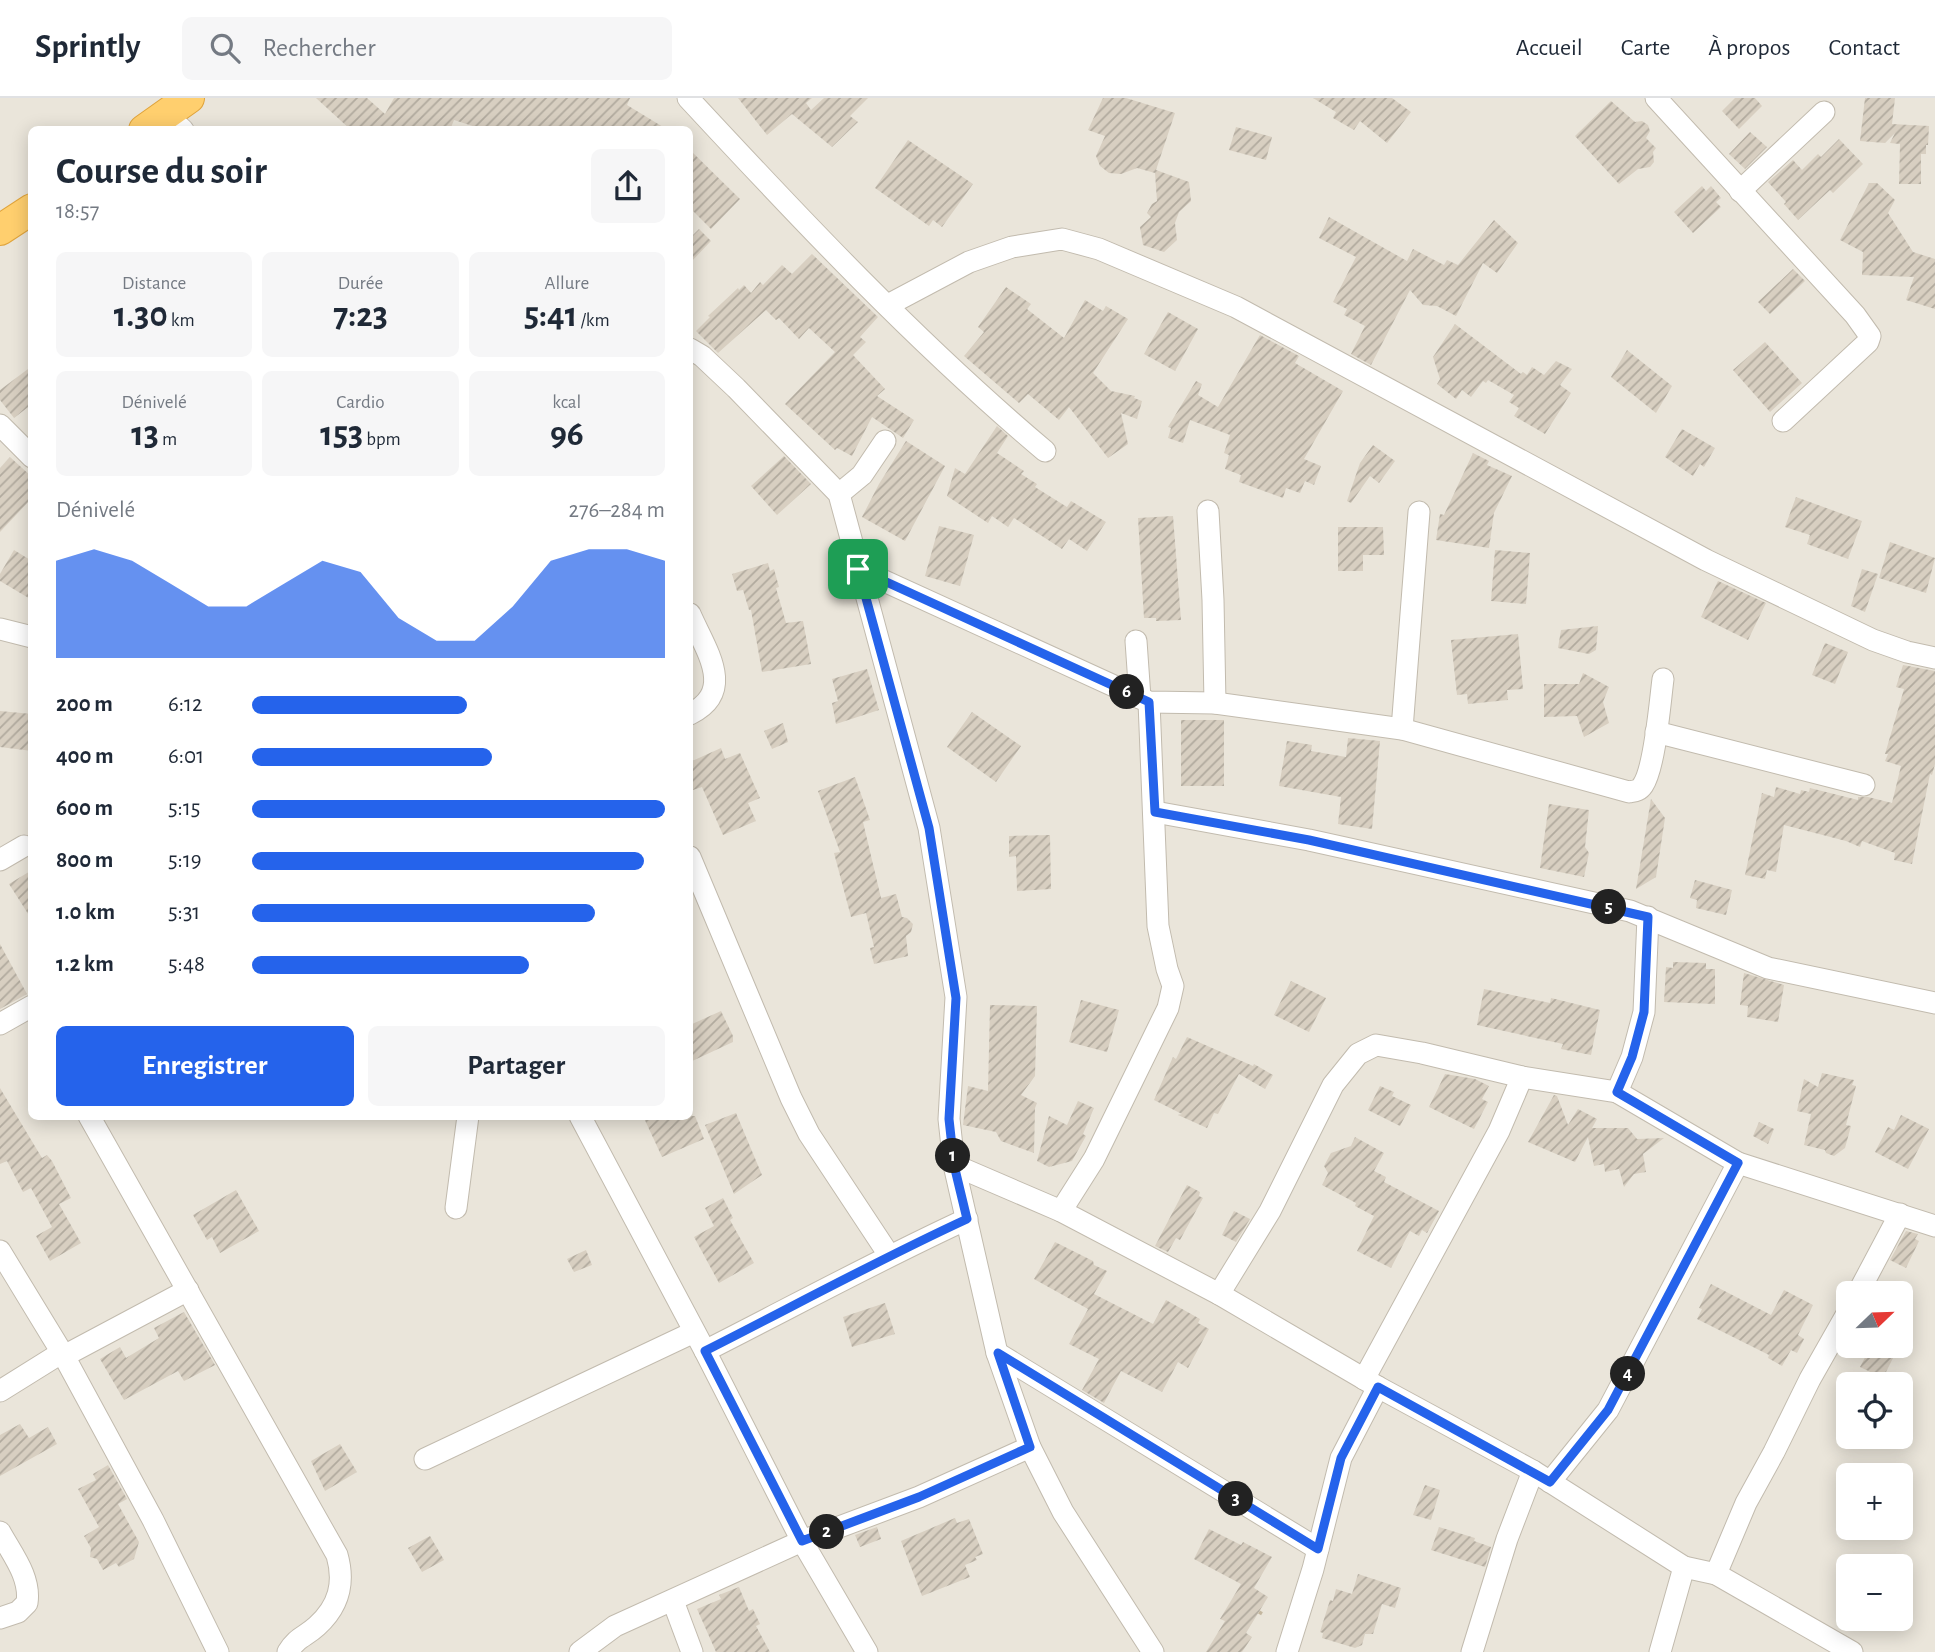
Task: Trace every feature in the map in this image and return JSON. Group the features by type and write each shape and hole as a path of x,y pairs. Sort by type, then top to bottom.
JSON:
{"highway":[{"path":"0,230 28,212"}],"street":[{"path":"688,98 805,224 973,391 1045,451"},
{"path":"1656,98 1855,315 1870,336 1868,342 1783,421"},
{"path":"1740,191 1824,113"},
{"path":"888,305 969,262 1012,247 1062,239 1099,249 1236,307 1706,560 1873,640 1935,658"},
{"path":"693,351 727,380 839,494 929,828 956,998 949,1119 954,1165 998,1353 1030,1447 1063,1512 1153,1652"},
{"path":"0,425 28,453"},
{"path":"839,494 862,475 886,441"},
{"path":"1208,511 1215,704"},
{"path":"1402,729 1419,512"},
{"path":"858,569 1145,700 1215,704 1402,729 1629,792 1637,791 1644,783 1656,732 1663,678"},
{"path":"693,621 716,673 715,688 708,702 693,712"},
{"path":"0,629 28,636"},
{"path":"1061,1211 1094,1159 1168,1008 1173,986 1158,926 1155,812 1145,700 1136,641"},
{"path":"1656,732 1864,785"},
{"path":"1155,812 1309,840 1648,917 1768,968 1935,1003"},
{"path":"0,860 24,846"},
{"path":"693,864 791,1098 809,1134 889,1255"},
{"path":"1617,1092 1632,1057 1644,1012 1648,917"},
{"path":"0,1024 28,1011"},
{"path":"1219,1294 1270,1211 1333,1085 1358,1055 1377,1045 1522,1077 1617,1092 1738,1163 1935,1226"},
{"path":"1287,1652 1318,1549 1341,1458 1371,1383 1499,1131 1522,1077"},
{"path":"91,1120 337,1555 343,1573 334,1608 316,1627 296,1639 288,1652"},
{"path":"456,1208 467,1120"},
{"path":"582,1120 802,1541 867,1652"},
{"path":"1472,1652 1507,1539 1541,1476 1608,1410 1738,1163"},
{"path":"954,1165 1061,1211 1219,1294 1371,1383 1541,1476 1684,1567 1716,1574 1852,1652"},
{"path":"1864,1281 1900,1214"},
{"path":"425,1459 699,1342 801,1303 889,1255 967,1219"},
{"path":"0,1251 63,1355 153,1520 218,1652"},
{"path":"0,1391 188,1290"},
{"path":"1716,1574 1745,1503 1836,1333"},
{"path":"998,1353 1318,1549"},
{"path":"580,1652 615,1626 802,1541 919,1497 1030,1447"},
{"path":"0,1532 29,1590 27,1603 18,1612 0,1618"},
{"path":"1660,1652 1684,1567"},
{"path":"673,1601 692,1652"}],"path":[{"path":"1259,1612 1264,1615"}],"shaded area":[{"path":"0,98 1935,98 1935,1652 0,1652"}],"building":[{"path":"316,98 367,98 385,114 394,98 630,98 627,105 661,126 473,126 454,120 452,126 347,126"},
{"path":"738,98 812,98 806,103 811,110 824,98 868,98 850,116 858,122 832,147 792,114 767,135"},
{"path":"1103,98 1126,98 1175,113 1156,170 1189,182 1191,201 1179,212 1175,223 1177,240 1164,252 1143,245 1140,227 1151,217 1147,213 1157,201 1155,173 1137,168 1121,174 1109,173 1100,166 1096,156 1105,136 1088,130"},
{"path":"1313,98 1392,98 1411,112 1387,143 1360,121 1354,130 1333,118 1336,112"},
{"path":"1735,98 1755,98 1762,106 1739,129 1722,111"},
{"path":"1865,98 1895,98 1892,124 1929,126 1926,154 1921,154 1921,184 1899,184 1900,144 1890,143 1895,133 1885,143 1860,141"},
{"path":"1611,101 1635,122 1642,121 1648,125 1650,131 1646,138 1656,148 1653,152 1654,162 1650,167 1638,169 1619,184 1575,136"},
{"path":"1236,127 1272,137 1266,160 1229,150"},
{"path":"1750,132 1767,147 1745,169 1729,154"},
{"path":"1839,139 1863,164 1833,193 1830,190 1798,220 1768,182 1793,160 1802,170 1818,154 1821,157"},
{"path":"908,140 973,184 942,227 933,220 929,226 875,188"},
{"path":"693,153 740,199 711,229 693,211"},
{"path":"1869,183 1877,183 1895,200 1888,213 1913,252 1935,259 1935,309 1906,300 1914,277 1862,275 1863,252 1840,240"},
{"path":"1702,186 1706,191 1711,186 1721,198 1716,202 1721,207 1693,233 1674,212"},
{"path":"1329,217 1407,261 1413,249 1444,265 1447,260 1458,265 1494,220 1518,243 1497,273 1483,263 1456,316 1437,306 1423,305 1410,290 1371,365 1351,354 1365,326 1344,315 1347,309 1333,302 1356,257 1319,238"},
{"path":"699,229 711,241 693,260 693,235"},
{"path":"812,254 878,317 860,337 866,342 853,355 885,389 877,396 914,420 903,438 872,417 852,456 837,448 835,450 785,404 835,352 809,328 799,339 779,318 776,320 766,310 718,353 696,331 738,288 739,290 744,285 751,293 760,282 763,285 782,265 792,274"},
{"path":"1793,269 1805,281 1770,314 1758,302"},
{"path":"1006,287 1031,304 1027,309 1064,338 1085,300 1103,311 1106,306 1128,319 1093,373 1111,391 1135,396 1134,398 1142,401 1137,419 1121,413 1128,444 1108,458 1069,407 1059,420 1028,394 1019,403 964,356 984,332 978,327"},
{"path":"1168,312 1198,329 1175,371 1144,354"},
{"path":"1455,324 1521,374 1523,372 1527,375 1532,367 1544,375 1556,361 1572,369 1560,385 1571,393 1545,434 1514,416 1519,408 1509,402 1514,395 1488,380 1486,383 1483,381 1471,397 1462,390 1456,399 1437,384 1440,379 1433,357"},
{"path":"1260,335 1299,356 1295,363 1343,391 1304,459 1321,466 1314,485 1305,481 1300,493 1286,488 1283,498 1239,482 1241,475 1225,469 1229,455 1224,453 1230,435 1190,420 1183,443 1168,438 1171,428 1168,427 1196,381 1202,384 1198,395 1218,407"},
{"path":"1765,342 1802,383 1770,412 1733,370"},
{"path":"1627,350 1672,386 1656,413 1611,377"},
{"path":"28,369 28,407 14,418 0,400 0,390"},
{"path":"997,426 1008,436 997,453 1024,471 1021,474 1037,484 1035,487 1067,507 1071,501 1106,522 1087,551 1069,539 1062,549 1014,518 1008,527 992,516 988,523 947,496 955,468 965,474"},
{"path":"1682,429 1715,448 1704,467 1700,464 1693,476 1665,457"},
{"path":"906,441 945,466 905,541 862,517"},
{"path":"1373,445 1395,461 1379,483 1370,476 1351,503 1347,501 1360,463"},
{"path":"1473,453 1489,461 1487,465 1512,476 1494,513 1489,548 1436,540 1440,514 1444,515"},
{"path":"784,456 811,484 777,515 751,486"},
{"path":"10,457 28,473 28,502 0,532 0,468"},
{"path":"1796,497 1862,521 1848,559 1807,544 1810,535 1785,527"},
{"path":"1173,516 1181,620 1156,621 1156,618 1144,618 1138,518"},
{"path":"939,526 974,535 960,586 925,576"},
{"path":"1338,527 1383,527 1384,555 1363,555 1363,571 1338,571"},
{"path":"1890,542 1935,558 1926,593 1879,578"},
{"path":"14,550 28,559 28,598 0,581 0,574"},
{"path":"1495,550 1530,553 1526,604 1491,601"},
{"path":"768,563 770,571 774,569 779,587 776,588 786,623 803,621 811,664 762,672 751,610 743,590 737,591 732,574"},
{"path":"1862,569 1878,574 1865,612 1851,606"},
{"path":"1718,581 1766,603 1748,640 1701,617"},
{"path":"1598,626 1596,650 1589,654 1558,648 1561,630"},
{"path":"1518,634 1523,689 1507,690 1508,700 1468,704 1467,694 1457,695 1451,640"},
{"path":"1825,643 1848,652 1835,684 1812,675"},
{"path":"1903,665 1935,671 1935,764 1932,775 1930,774 1912,864 1894,860 1895,853 1862,841 1860,847 1784,825 1776,872 1767,870 1765,879 1745,875 1762,793 1774,797 1776,787 1800,794 1801,790 1809,792 1810,788 1858,800 1858,797 1868,797 1892,803 1901,766 1885,761 1888,754 1885,754 1904,689 1896,687"},
{"path":"867,669 879,710 836,724 832,703 838,701 832,679"},
{"path":"1583,673 1609,687 1603,702 1609,723 1584,737 1577,716 1544,717 1544,684 1579,684"},
{"path":"0,711 28,714 28,750 0,747"},
{"path":"972,712 1021,746 996,782 947,747"},
{"path":"1181,720 1224,720 1224,786 1181,786"},
{"path":"783,723 788,742 772,749 764,731"},
{"path":"1348,738 1380,741 1372,829 1338,824 1341,797 1279,786 1287,741 1312,745 1311,751 1346,757"},
{"path":"721,748 725,759 740,753 760,798 748,803 756,821 723,835 702,787 693,790 693,761"},
{"path":"855,777 870,820 863,822 881,898 896,894 902,917 913,924 911,932 906,936 908,956 874,964 870,948 874,947 866,913 851,917 834,853 840,852 818,791"},
{"path":"1651,799 1665,818 1656,877 1636,889"},
{"path":"1549,804 1589,810 1585,847 1589,853 1584,877 1540,868"},
{"path":"1050,835 1051,889 1017,891 1016,856 1009,857 1009,836"},
{"path":"28,872 28,914 9,884"},
{"path":"1695,880 1732,890 1726,915 1696,908 1697,900 1690,898"},
{"path":"0,944 27,994 0,1009"},
{"path":"1673,962 1706,963 1706,969 1715,969 1715,1004 1664,1002 1666,967 1673,968"},
{"path":"1744,973 1784,985 1778,1022 1747,1017 1748,1006 1740,1005"},
{"path":"1291,981 1326,998 1309,1032 1274,1015"},
{"path":"1484,989 1550,1003 1551,998 1600,1010 1591,1055 1561,1049 1563,1044 1477,1025"},
{"path":"1081,1000 1119,1010 1107,1052 1069,1042"},
{"path":"990,1005 1037,1006 1035,1076 1021,1095 1037,1103 1034,1153 1001,1141 996,1132 963,1125 968,1086 988,1091"},
{"path":"721,1011 733,1036 733,1042 693,1061 693,1024"},
{"path":"1187,1037 1253,1066 1254,1064 1273,1075 1265,1089 1239,1074 1218,1114 1214,1113 1207,1128 1154,1100 1173,1057 1176,1059"},
{"path":"1822,1073 1854,1080 1852,1085 1856,1086 1846,1125 1851,1126 1845,1148 1834,1156 1825,1150 1804,1145 1811,1114 1797,1111 1804,1079 1818,1087"},
{"path":"1445,1074 1475,1079 1489,1086 1482,1099 1488,1102 1474,1129 1429,1107"},
{"path":"1380,1086 1394,1092 1392,1096 1411,1105 1400,1126 1368,1110"},
{"path":"0,1088 42,1158 47,1155 52,1161 71,1198 59,1204 81,1243 50,1261 36,1236 52,1227 31,1188 23,1192 7,1161 0,1164"},
{"path":"1554,1095 1557,1096 1568,1125 1578,1109 1597,1119 1592,1128 1628,1128 1637,1139 1664,1138 1643,1154 1646,1172 1634,1174 1624,1187 1619,1169 1605,1172 1604,1164 1594,1166 1588,1137 1575,1162 1528,1142"},
{"path":"1078,1101 1094,1108 1083,1134 1086,1136 1072,1161 1049,1167 1037,1161 1049,1116 1067,1125"},
{"path":"736,1113 762,1175 734,1194 705,1125"},
{"path":"1901,1115 1929,1129 1908,1169 1875,1152 1888,1127 1894,1130"},
{"path":"695,1116 704,1139 662,1157 645,1120 693,1120"},
{"path":"1759,1122 1774,1129 1768,1144 1753,1136"},
{"path":"1355,1137 1384,1153 1374,1171 1386,1177 1384,1182 1439,1211 1427,1233 1422,1230 1419,1236 1410,1231 1391,1268 1357,1251 1374,1216 1322,1185 1328,1173 1324,1166 1331,1153 1351,1146"},
{"path":"1187,1185 1200,1192 1199,1196 1203,1198 1180,1240 1176,1238 1168,1252 1155,1246"},
{"path":"236,1190 259,1231 220,1253 212,1237 207,1240 193,1215"},
{"path":"723,1198 733,1218 730,1220 754,1263 719,1283 694,1237 714,1226 705,1208"},
{"path":"1234,1211 1250,1219 1236,1242 1222,1235"},
{"path":"1906,1231 1918,1234 1915,1239 1919,1241 1906,1268 1890,1260"},
{"path":"1055,1242 1107,1271 1094,1294 1153,1324 1166,1300 1200,1319 1198,1323 1209,1329 1188,1368 1178,1362 1162,1392 1121,1371 1104,1403 1082,1390 1099,1359 1069,1344 1088,1309 1034,1279"},
{"path":"586,1250 592,1265 574,1272 567,1259"},
{"path":"1711,1284 1771,1315 1784,1290 1813,1305 1798,1335 1804,1339 1797,1353 1791,1350 1782,1366 1768,1358 1769,1355 1697,1319 1702,1309 1699,1308"},
{"path":"885,1303 895,1334 852,1347 843,1317"},
{"path":"184,1312 215,1365 184,1381 178,1371 124,1400 100,1359 120,1347 126,1358 159,1338 154,1328"},
{"path":"1865,1358 1893,1358 1886,1372 1870,1372 1860,1367"},
{"path":"20,1424 29,1438 48,1427 57,1444 0,1476 0,1435"},
{"path":"340,1444 357,1472 325,1491 311,1461"},
{"path":"108,1465 127,1499 118,1504 139,1542 134,1559 119,1567 116,1563 103,1570 97,1559 90,1557 91,1548 84,1536 99,1527 78,1489 96,1480 93,1474"},
{"path":"1425,1485 1440,1490 1431,1520 1413,1515"},
{"path":"955,1518 957,1523 969,1519 983,1554 965,1565 970,1577 922,1596 901,1541"},
{"path":"877,1527 881,1539 860,1547 855,1535"},
{"path":"1439,1527 1475,1538 1474,1541 1491,1547 1485,1567 1431,1550"},
{"path":"1209,1529 1272,1557 1254,1588 1268,1597 1246,1633 1252,1637 1242,1652 1206,1652 1225,1621 1220,1619 1241,1584 1194,1559"},
{"path":"430,1536 444,1560 422,1572 408,1548"},
{"path":"1358,1574 1401,1588 1395,1608 1382,1604 1373,1634 1365,1634 1362,1645 1355,1648 1322,1638 1323,1633 1320,1632 1336,1589 1352,1594"},
{"path":"739,1587 749,1611 753,1609 760,1624 756,1626 770,1652 716,1652 697,1609 721,1599 719,1595"}],"route":[{"path":"858,569 1149,702 1155,812 1309,840 1648,917 1644,1012 1632,1057 1617,1092 1738,1163 1608,1410 1550,1482 1378,1387 1341,1458 1318,1549 998,1353 1030,1447 919,1497 802,1541 705,1351 889,1255 967,1219 954,1165 949,1119 956,998 929,828 858,569"}]}
